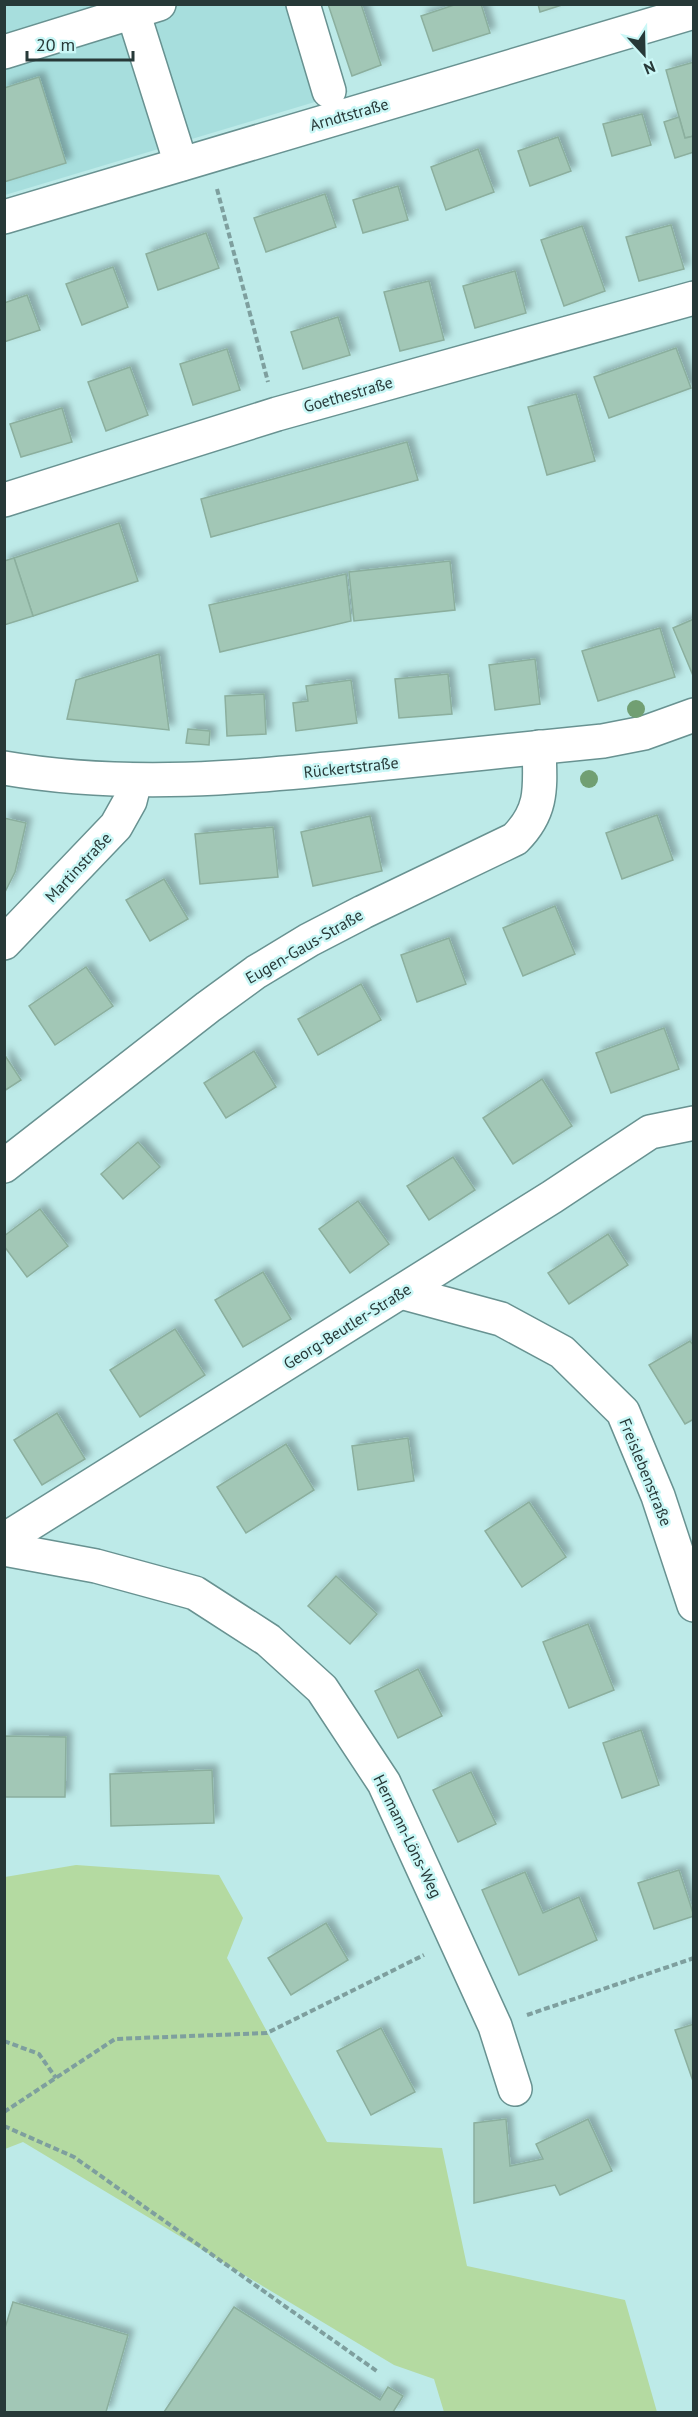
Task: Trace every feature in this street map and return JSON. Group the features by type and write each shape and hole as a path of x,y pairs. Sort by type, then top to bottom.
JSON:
{"street":[{"path":"303,4 329,91"},
{"path":"4,52 146,8 195,160"},
{"name":"Arndtstraße","path":"4,218 693,12"},
{"name":"Goethestraße","path":"4,500 277,414 693,298"},
{"name":"Rückertstraße","path":"4,768 135,780 180,781 262,775 628,737 693,715"},
{"name":"Eugen-Gaus-Straße","path":"4,1166 256,972 344,922 515,839 532,818 537,806 540,793 539,747"},
{"name":"Martinstraße","path":"4,943 116,826 130,801 135,780"},
{"name":"Georg-Beutler-Straße","path":"4,1540 552,1197 650,1132 693,1123"},
{"name":"Freislebenstraße","path":"401,1292 501,1319 562,1352 623,1412 658,1496 693,1605"},
{"name":"Hermann-Löns-Weg","path":"4,1549 96,1566 195,1593 268,1640 322,1689 384,1782 457,1938 495,2026 515,2089"}],"path":[{"path":"195,160 263,363"},
{"path":"4,2112 115,2038 267,2033 457,1938"},
{"path":"495,2026 693,1958"},
{"path":"4,2041 39,2054 56,2078"},
{"path":"4,2126 74,2157 378,2372"}],"shaded area":[{"path":"5,5 318,5 348,92 5,195"}],"green space":[{"path":"76,1865 219,1875 243,1918 227,1958 327,2142 442,2148 467,2266 625,2300 657,2412 444,2412 434,2379 394,2365 23,2142 5,2149 5,1877"}],"building":[{"path":"328,4 361,4 381,65 352,76"},
{"path":"457,4 481,4 490,33 433,51 421,16"},
{"path":"538,4 565,4 540,12"},
{"path":"694,62 694,136 685,138 666,70"},
{"path":"39,77 66,163 4,182 4,88"},
{"path":"642,114 651,145 612,156 603,124"},
{"path":"679,117 685,138 694,136 694,152 675,158 664,122"},
{"path":"558,137 571,171 530,186 518,151"},
{"path":"478,149 494,192 446,210 431,167"},
{"path":"398,186 408,220 363,233 353,200"},
{"path":"325,194 336,227 266,252 254,218"},
{"path":"671,225 684,269 639,281 626,237"},
{"path":"582,226 605,291 564,306 541,240"},
{"path":"206,233 219,268 158,290 146,254"},
{"path":"113,267 128,307 82,325 66,284"},
{"path":"515,271 526,313 475,328 463,286"},
{"path":"429,281 444,340 400,351 384,292"},
{"path":"27,295 40,330 4,342 4,303"},
{"path":"338,317 350,355 303,369 291,332"},
{"path":"676,348 691,388 609,418 594,377"},
{"path":"227,349 240,390 193,405 180,364"},
{"path":"130,367 148,415 106,431 88,382"},
{"path":"576,394 595,461 547,475 528,407"},
{"path":"62,408 72,442 21,457 10,424"},
{"path":"407,442 418,480 211,537 201,499"},
{"path":"119,523 138,581 33,616 14,558"},
{"path":"14,558 33,616 4,625 4,561"},
{"path":"450,561 455,610 354,621 349,572"},
{"path":"346,574 351,621 220,652 209,605"},
{"path":"694,619 694,678 673,628"},
{"path":"660,628 675,677 598,701 582,651"},
{"path":"159,654 169,730 67,719 76,680"},
{"path":"535,659 540,704 495,710 489,665"},
{"path":"448,674 452,714 399,718 395,679"},
{"path":"351,680 357,723 296,731 293,703 308,701 306,686"},
{"path":"264,694 266,734 227,736 225,696"},
{"path":"188,729 210,731 209,745 186,743"},
{"path":"657,815 673,860 622,879 606,833"},
{"path":"370,816 382,871 313,886 301,832"},
{"path":"4,818 26,823 15,872 4,894"},
{"path":"273,827 278,877 200,884 195,834"},
{"path":"164,879 188,919 150,941 126,900"},
{"path":"555,906 575,954 523,976 503,928"},
{"path":"449,938 466,984 417,1002 401,955"},
{"path":"86,967 113,1006 55,1045 29,1006"},
{"path":"361,984 381,1020 318,1055 298,1019"},
{"path":"664,1028 679,1069 611,1093 596,1053"},
{"path":"254,1051 276,1087 226,1118 204,1083"},
{"path":"4,1054 21,1080 4,1091"},
{"path":"542,1079 572,1126 513,1164 483,1118"},
{"path":"138,1142 160,1167 123,1199 101,1174"},
{"path":"453,1157 475,1190 429,1220 407,1186"},
{"path":"358,1201 389,1244 350,1273 319,1229"},
{"path":"40,1209 68,1246 27,1277 4,1246 4,1236"},
{"path":"608,1234 628,1265 569,1304 548,1273"},
{"path":"263,1272 291,1319 243,1347 215,1300"},
{"path":"175,1329 205,1375 140,1417 110,1370"},
{"path":"690,1341 694,1346 694,1419 685,1424 649,1365"},
{"path":"57,1413 85,1459 42,1485 14,1440"},
{"path":"408,1438 414,1481 358,1490 352,1446"},
{"path":"286,1444 314,1490 246,1533 217,1487"},
{"path":"529,1502 566,1557 522,1587 485,1531"},
{"path":"336,1576 377,1614 350,1644 308,1606"},
{"path":"588,1624 614,1690 569,1708 543,1642"},
{"path":"418,1669 442,1716 398,1738 375,1691"},
{"path":"641,1730 659,1785 622,1798 603,1743"},
{"path":"4,1736 66,1737 65,1797 4,1797"},
{"path":"212,1770 214,1823 111,1826 110,1774"},
{"path":"471,1772 496,1824 458,1842 433,1790"},
{"path":"679,1870 694,1916 654,1929 638,1883"},
{"path":"525,1872 543,1913 579,1897 597,1940 519,1975 482,1890"},
{"path":"326,1923 348,1960 291,1995 268,1958"},
{"path":"694,2024 694,2084 675,2030"},
{"path":"381,2028 415,2092 371,2115 337,2051"},
{"path":"506,2119 510,2166 543,2159 536,2144 588,2119 612,2171 560,2195 555,2185 474,2203 474,2123"},
{"path":"13,2302 128,2335 106,2412 4,2412 4,2331"},
{"path":"234,2307 380,2400 388,2387 403,2396 393,2412 164,2412"}]}
